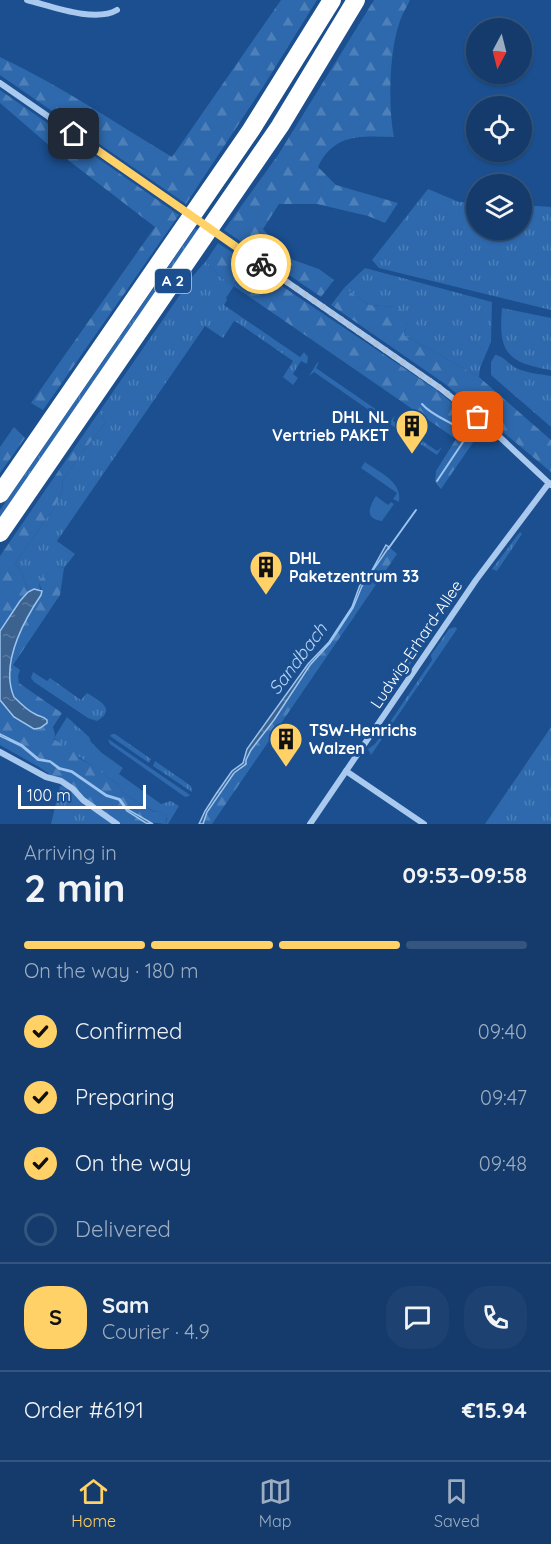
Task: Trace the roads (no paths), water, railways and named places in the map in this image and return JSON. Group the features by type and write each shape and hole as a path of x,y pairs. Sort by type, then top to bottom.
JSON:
{"highway":[{"name":"A 2","path":"0,494 245,139 332,0"},
{"name":"A 2","path":"0,533 267,144 356,0"}],"street":[{"path":"27,0 97,15 117,10"},
{"path":"0,83 466,408 550,484"},
{"name":"Ludwig-Erhard-Allee","path":"310,824 476,580 550,484"},
{"path":"0,752 46,777 61,781 73,789 83,801 117,824"},
{"path":"346,771 424,824"}],"water":[{"path":"386,545 389,547 362,586 353,608 330,643 310,665 251,750 246,764 234,773 207,812 203,824 199,824 232,771 243,763 247,749 308,664 329,642 352,607 360,585 371,572"},
{"path":"34,589 42,591 41,595 15,644 10,684 14,697 29,711 47,720 47,723 40,728 34,729 14,717 0,700 0,631 20,601"},
{"path":"0,734 22,745 39,759 50,761 60,768 72,771 107,795 120,799 127,809 153,824 146,823 127,811 119,800 106,796 71,772 59,769 50,762 38,760 21,746"}],"waterway":[{"name":"Sandbach","path":"422,404 464,433 463,442 437,481"},
{"name":"Sandbach","path":"388,549 416,510"}],"place":[{"name":"DHL NL Vertrieb PAKET","path":"412,455"},
{"name":"DHL Paketzentrum 33","path":"266,596"},
{"name":"TSW-Henrichs Walzen","path":"286,768"}]}
